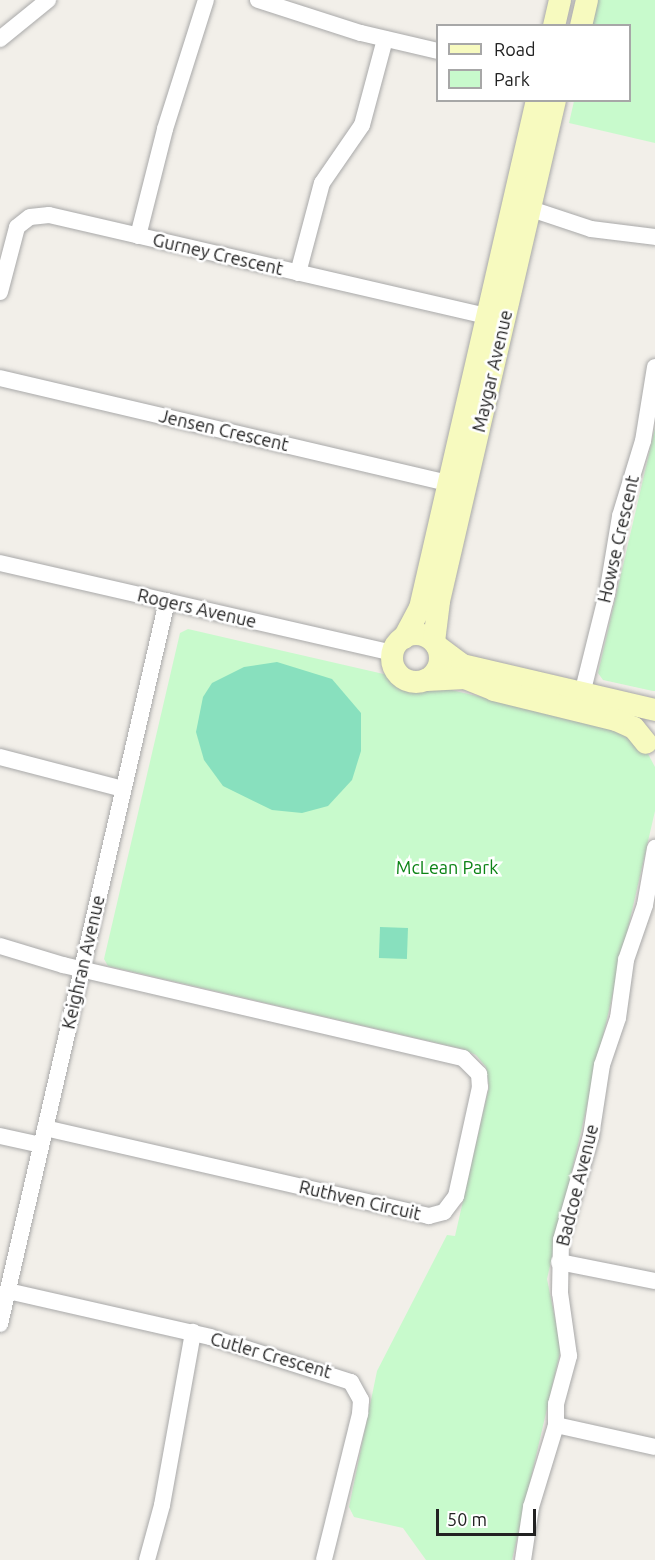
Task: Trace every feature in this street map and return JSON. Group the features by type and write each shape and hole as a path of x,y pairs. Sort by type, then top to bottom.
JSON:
{"street":[{"path":"0,39 48,0"},
{"path":"138,236 165,129 206,0"},
{"path":"258,0 385,39 436,51"},
{"path":"554,24 560,0"},
{"path":"581,24 587,0"},
{"path":"298,273 319,191 362,125 385,39"},
{"name":"Maygar Avenue","path":"521,207 537,102"},
{"name":"Maygar Avenue","path":"398,645 420,608 457,484 521,207 554,102"},
{"path":"521,207 591,229 655,237"},
{"name":"Gurney Crescent","path":"0,292 18,227 30,217 49,215 495,318"},
{"name":"Howse Crescent","path":"580,702 607,594 620,516 643,441 655,367"},
{"name":"Jensen Crescent","path":"0,378 457,484"},
{"name":"Maygar Avenue","path":"436,644 435,622 457,484"},
{"name":"Rogers Avenue","path":"0,563 167,601 398,645 423,635 462,664 580,702 634,728 650,748"},
{"name":"Keighran Avenue","path":"0,1324 167,601"},
{"path":"426,680 440,662 436,644"},
{"name":"Rogers Avenue","path":"398,645 398,674 411,681 465,678 494,690 655,711"},
{"path":"650,748 643,728 655,711"},
{"path":"0,757 123,789"},
{"name":"Badcoe Avenue","path":"523,1560 531,1507 556,1425 556,1404 569,1356 559,1262 652,881 655,848"},
{"name":"Ruthven Circuit","path":"0,946 82,969 463,1058 479,1074 480,1087 456,1196 444,1212 429,1216 45,1128"},
{"path":"0,1136 41,1146"},
{"path":"559,1262 655,1281"},
{"name":"Cutler Crescent","path":"8,1291 193,1332 342,1376 358,1389 360,1414 324,1560"},
{"path":"147,1560 162,1505 193,1332"},
{"path":"556,1425 655,1447"}],"green space":[{"path":"598,0 655,0 655,143 569,123 574,102 631,102 631,24 592,24"},
{"path":"655,428 655,691 653,691 603,680 598,673"},
{"name":"McLean Park","path":"188,629 388,675 401,685 421,689 438,687 612,727 647,752 655,767 655,811 547,1279 561,1348 512,1560 426,1560 403,1528 354,1517 349,1507 377,1371 447,1235 455,1236 489,1087 486,1067 476,1055 463,1049 108,966 104,959 180,633"},
{"path":"277,662 332,679 361,713 361,751 352,780 328,806 302,813 272,810 223,786 204,760 196,732 203,697 212,683 244,667"},
{"path":"380,927 408,928 407,959 379,958"}]}
